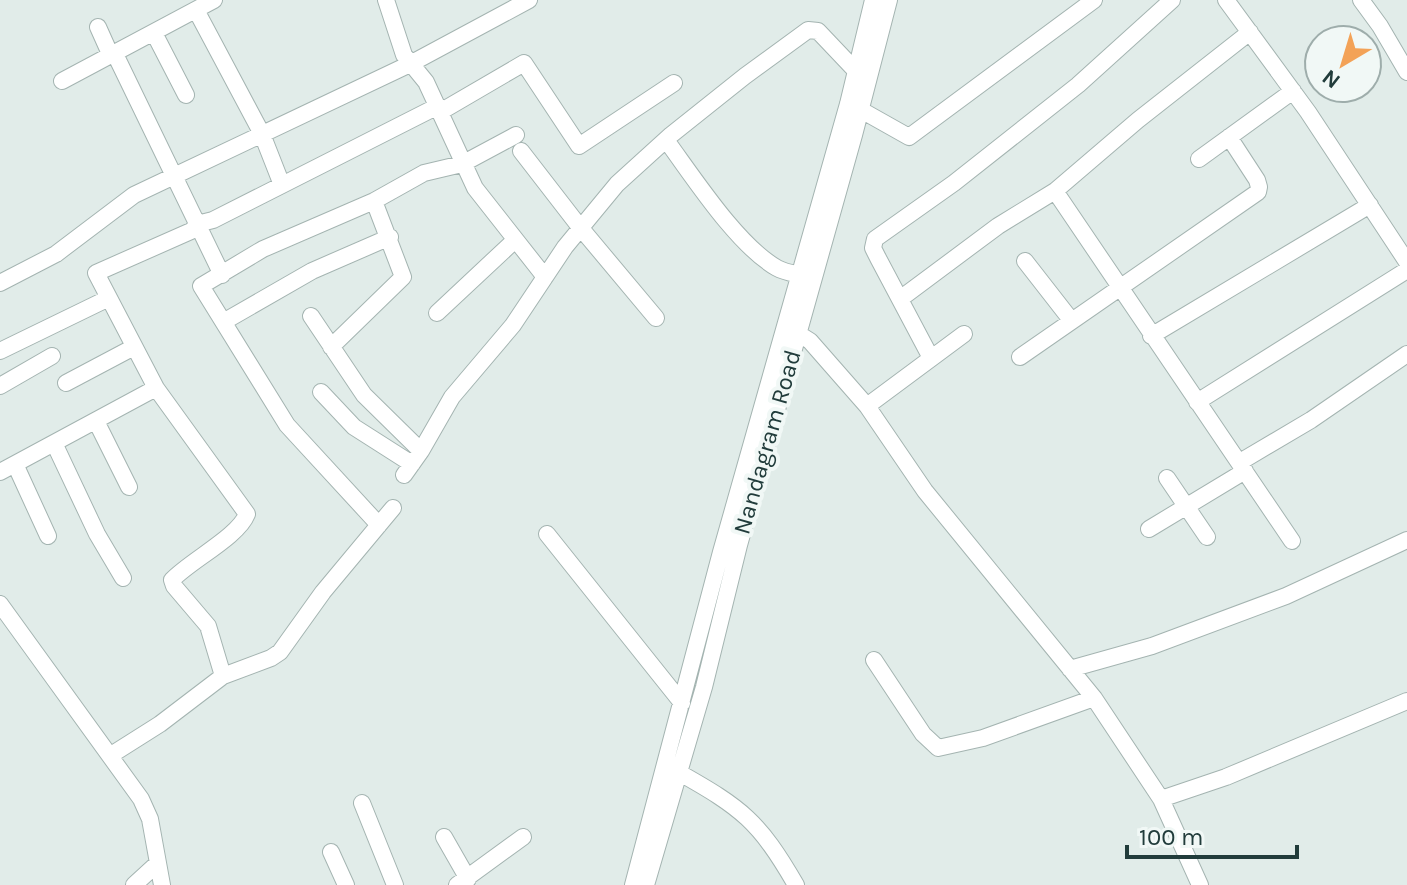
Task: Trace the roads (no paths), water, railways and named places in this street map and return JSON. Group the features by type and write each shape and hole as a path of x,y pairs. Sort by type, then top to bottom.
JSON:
{"street":[{"path":"62,81 214,0"},
{"path":"386,0 404,55 426,82 462,164 483,202 545,277"},
{"path":"0,283 56,254 134,195 410,64 529,0"},
{"name":"Nandagram Road","path":"806,276 861,110 889,0"},
{"path":"861,110 909,137 1094,0"},
{"path":"931,358 873,248 875,239 954,183 1067,94 1172,0"},
{"path":"1226,0 1293,91 1407,262"},
{"path":"1361,0 1407,72"},
{"name":"Nandagram Road","path":"646,885 648,852 682,703 713,616 792,329 869,3"},
{"path":"196,10 262,134 282,185"},
{"path":"98,27 222,275"},
{"path":"412,463 452,397 513,325 579,226 617,184 666,140 808,30 818,31 855,70"},
{"path":"900,299 998,226 1055,191 1138,120 1250,32"},
{"path":"154,33 186,95"},
{"path":"223,676 208,626 172,580 231,533 247,514 156,388 96,273 191,231 439,109 524,63 579,146 674,83"},
{"path":"1199,159 1293,91"},
{"path":"1020,357 1258,192 1257,180 1229,137"},
{"path":"666,140 719,212 759,253 778,268 806,276"},
{"path":"379,525 287,425 201,286 263,249 374,201 424,173 462,164 519,143 579,226 656,318"},
{"path":"1055,191 1292,541"},
{"path":"331,347 403,277 374,201"},
{"path":"1151,336 1370,205"},
{"path":"225,321 312,271 390,237"},
{"path":"437,313 515,240"},
{"path":"1025,261 1071,320"},
{"path":"1197,402 1407,270"},
{"path":"0,351 109,298"},
{"path":"311,316 412,463"},
{"path":"792,329 824,356 867,406 925,491 1094,698 1161,799 1200,885"},
{"path":"867,406 964,334"},
{"path":"66,383 134,347"},
{"path":"1149,529 1407,354"},
{"path":"0,386 52,356"},
{"path":"48,536 7,468 156,388"},
{"path":"321,392 354,427 412,463"},
{"path":"96,421 129,487"},
{"path":"54,443 97,534 123,578"},
{"path":"1167,478 1207,537"},
{"path":"111,755 160,724 223,676 280,652 323,592 393,508"},
{"path":"547,534 682,703"},
{"path":"1070,669 1152,646 1286,596 1407,540"},
{"path":"0,604 141,799 150,819 162,885"},
{"name":"Nandagram Road","path":"633,885 678,772 704,687 713,616"},
{"path":"874,660 923,734 938,748 983,738 1094,698"},
{"path":"1161,799 1226,777 1407,701"},
{"path":"678,772 720,796 753,821 772,844 796,885"},
{"path":"362,803 395,885"},
{"path":"444,837 463,883 523,837"},
{"path":"331,852 346,885"},
{"path":"134,885 158,863"}]}
